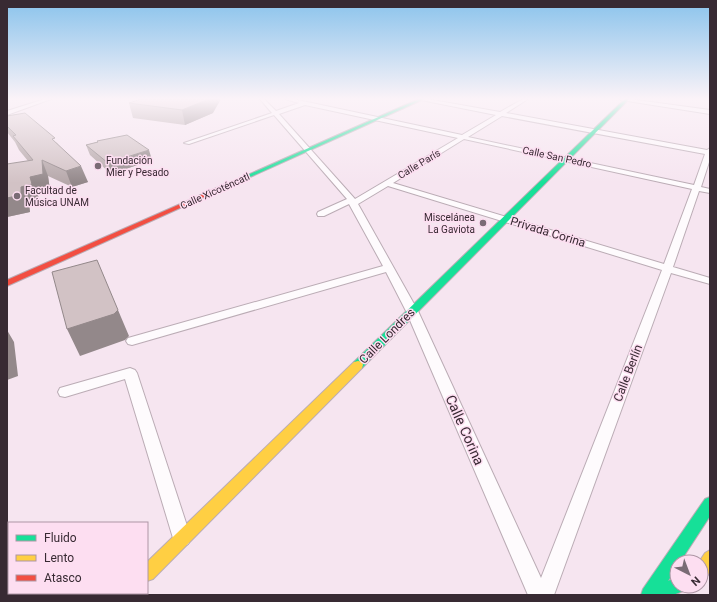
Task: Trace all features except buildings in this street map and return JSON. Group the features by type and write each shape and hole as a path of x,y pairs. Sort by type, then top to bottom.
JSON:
{"main road":[{"name":"Calle Xicoténcatl","path":"7,283 357,127"},
{"name":"Calle Londres","path":"148,572 599,127"},
{"path":"649,595 710,504"},
{"path":"655,595 669,589"}],"street":[{"path":"187,143 233,127"},
{"name":"Calle Corina","path":"287,127 308,149 352,202 382,269 412,311 538,595"},
{"name":"Calle San Pedro","path":"419,127 710,191"},
{"name":"Calle París","path":"321,214 352,202 386,184 479,127"},
{"path":"569,127 710,152"},
{"name":"Calle Berlín","path":"544,595 668,268 710,152"},
{"name":"Privada Corina","path":"386,184 710,281"},
{"path":"132,341 382,269"},
{"path":"65,392 130,373 182,538"}],"traffic: fast":[{"path":"228,185 359,127"},
{"path":"358,365 599,127"},
{"path":"649,595 710,504"},
{"path":"655,595 669,589"}],"traffic: slow":[{"path":"148,572 358,365"}],"traffic: jam":[{"path":"7,283 228,185"}],"place":[{"name":"Fundación Mier y Pesado","path":"98,166"},
{"name":"Facultad de Música UNAM","path":"17,196"},
{"name":"Miscelánea La Gaviota","path":"483,223"}]}
